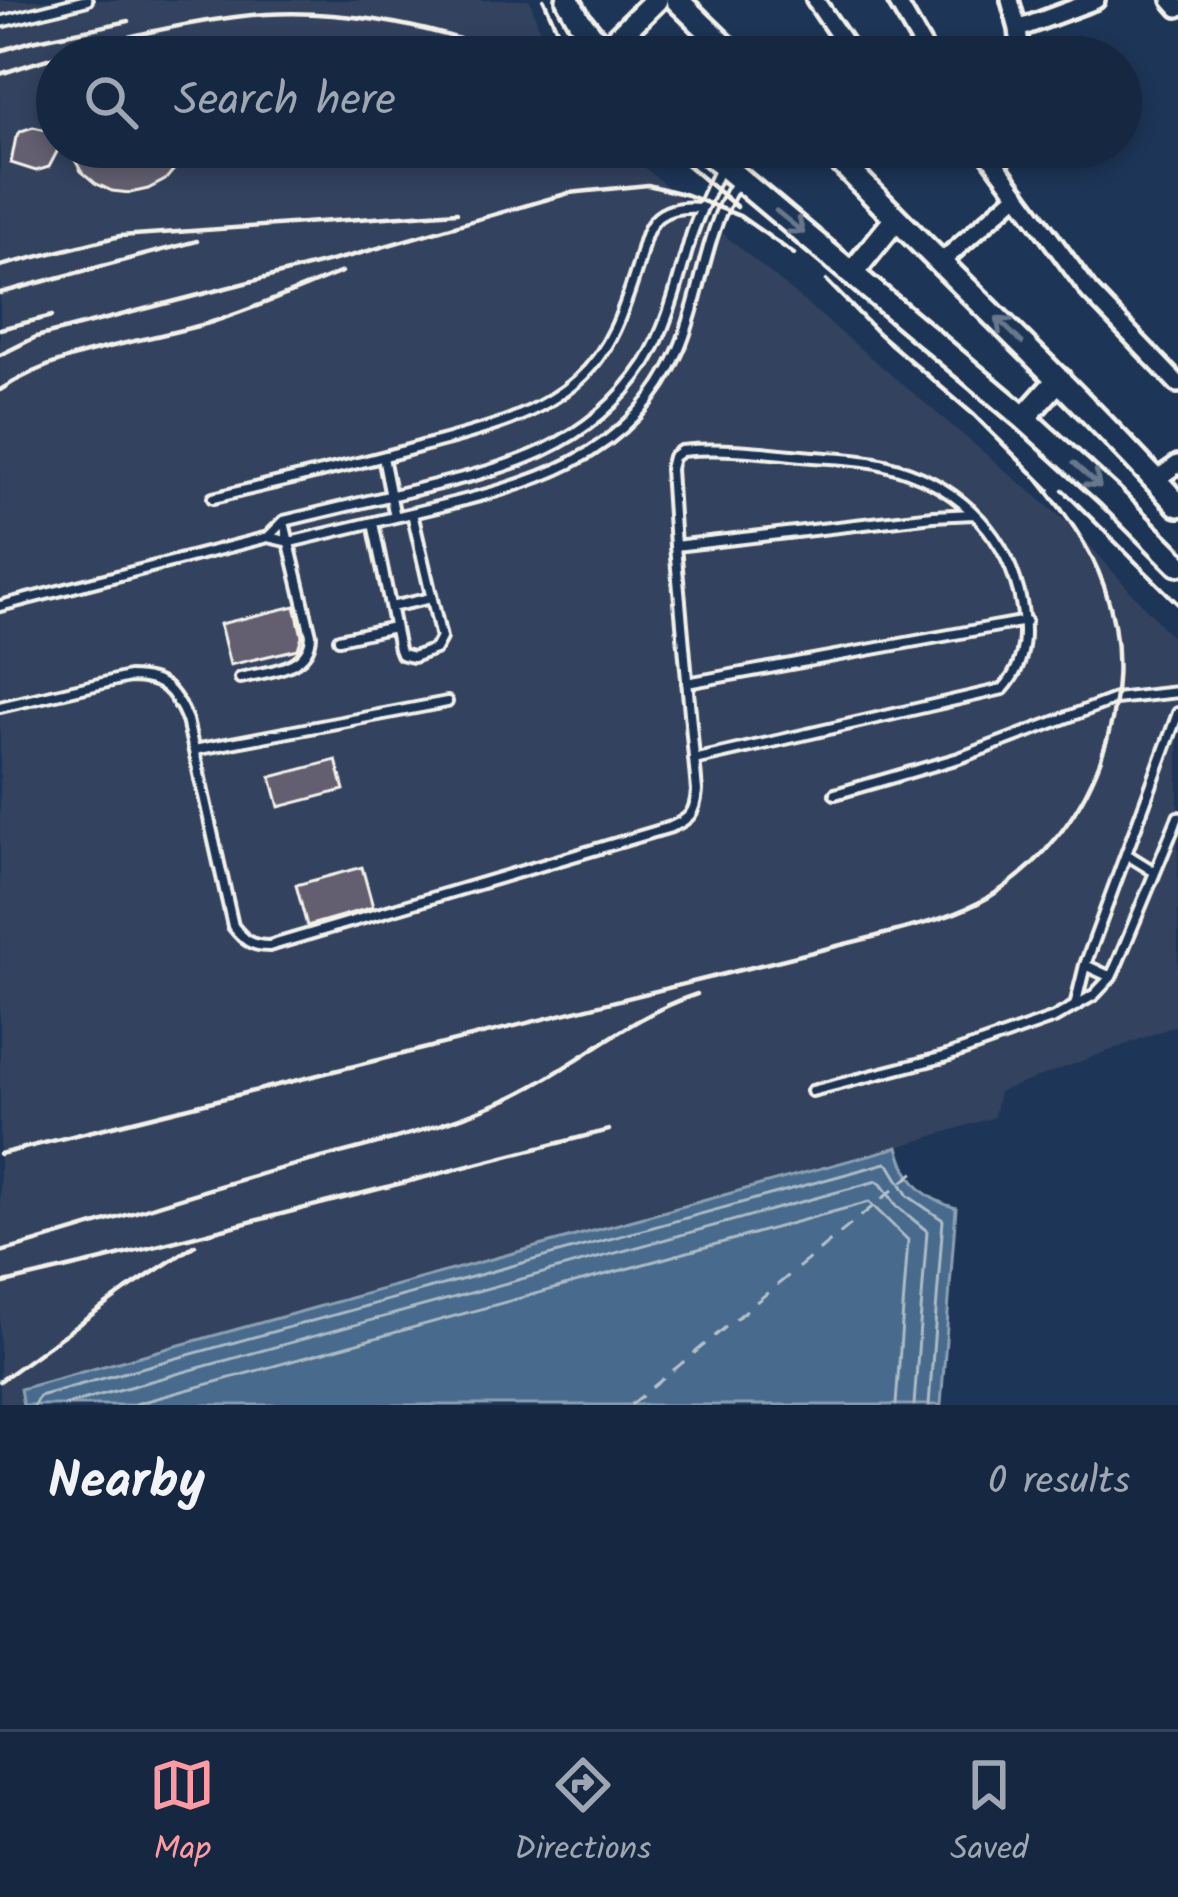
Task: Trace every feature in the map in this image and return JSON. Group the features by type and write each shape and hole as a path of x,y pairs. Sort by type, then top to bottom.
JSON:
{"main road":[{"path":"568,0 592,36"},
{"path":"623,36 656,0"},
{"path":"677,0 714,36"},
{"path":"725,168 1024,418 1178,564"},
{"path":"847,168 1178,505"},
{"path":"852,273 896,220"},
{"path":"1024,418 1059,379"}],"street":[{"path":"814,0 839,36"},
{"path":"896,0 916,36"},
{"path":"1010,0 1019,36"},
{"path":"1018,28 1096,0"},
{"path":"1171,0 1178,8"},
{"path":"999,168 1089,291 1178,384"},
{"path":"940,263 1018,194"},
{"path":"1155,480 1178,464"}],"lane":[{"path":"0,22 87,0"},
{"path":"268,537 284,521 493,472 556,445 592,422 646,361 667,314 701,208 730,172"},
{"path":"0,606 268,537 290,542 477,498 532,481 597,450 626,427 678,353 730,172"},
{"path":"214,498 494,426 539,406 576,382 600,358 616,328 648,231 658,217 685,207 701,208"},
{"path":"0,707 106,681 149,677 166,686 178,700 194,751 233,926 255,946 269,946 689,819 696,808 694,760 670,469 673,457 681,451 880,464 922,478 990,527 1017,586 1025,621 1020,663 1004,689 694,760"},
{"path":"383,457 395,517"},
{"path":"373,523 401,654 413,657 435,649 441,638 412,513"},
{"path":"674,545 975,514"},
{"path":"240,678 296,663 308,653 311,635 284,521"},
{"path":"391,607 431,598"},
{"path":"687,683 1025,621"},
{"path":"339,639 394,627"},
{"path":"836,794 959,758 1115,699 1178,692"},
{"path":"194,751 447,702"},
{"path":"1075,1007 1085,965 1174,735 1178,713"},
{"path":"812,1091 944,1057 1030,1027 1094,995 1111,976 1178,817"},
{"path":"1126,854 1155,872"},
{"path":"1085,965 1111,976"}],"shaded area":[{"path":"0,0 530,0 542,36 36,36 36,168 645,168 1075,529 1178,644 1178,1025 999,1092 994,1117 21,1389 23,1405 0,1405"}],"water":[{"path":"898,1147 918,1186 956,1208 941,1405 23,1405 20,1389"}],"building":[{"path":"36,128 36,168 46,168 36,171 11,163 21,131"},
{"path":"175,168 165,180 130,193 112,191 81,171"},
{"path":"295,606 302,636 298,649 230,665 220,624"},
{"path":"336,760 344,790 279,807 271,777"},
{"path":"362,867 373,907 307,926 296,885"}],"ferry route":[{"path":"631,1405 922,1166"}],"railway":[{"path":"544,0 561,36"},
{"path":"134,36 205,21 303,13 375,20 448,36"},
{"path":"56,36 129,21"},
{"path":"0,51 36,40"},
{"path":"0,74 36,63"},
{"path":"691,168 737,207"},
{"path":"0,355 36,337 354,255 569,193 648,185 687,195 740,216 794,254"},
{"path":"0,266 120,236 457,212"},
{"path":"0,293 197,241"},
{"path":"0,390 50,365 212,322 342,272"},
{"path":"827,281 1049,490"},
{"path":"0,329 52,316"},
{"path":"0,1154 877,936 949,915 989,897 1025,871 1056,838 1100,761 1112,718 1115,630 1104,586 1084,543 1037,478"},
{"path":"1063,490 1178,604"},
{"path":"0,1252 468,1115 524,1091 645,1017 697,994"},
{"path":"0,1284 609,1130"},
{"path":"0,1381 195,1245"}]}
